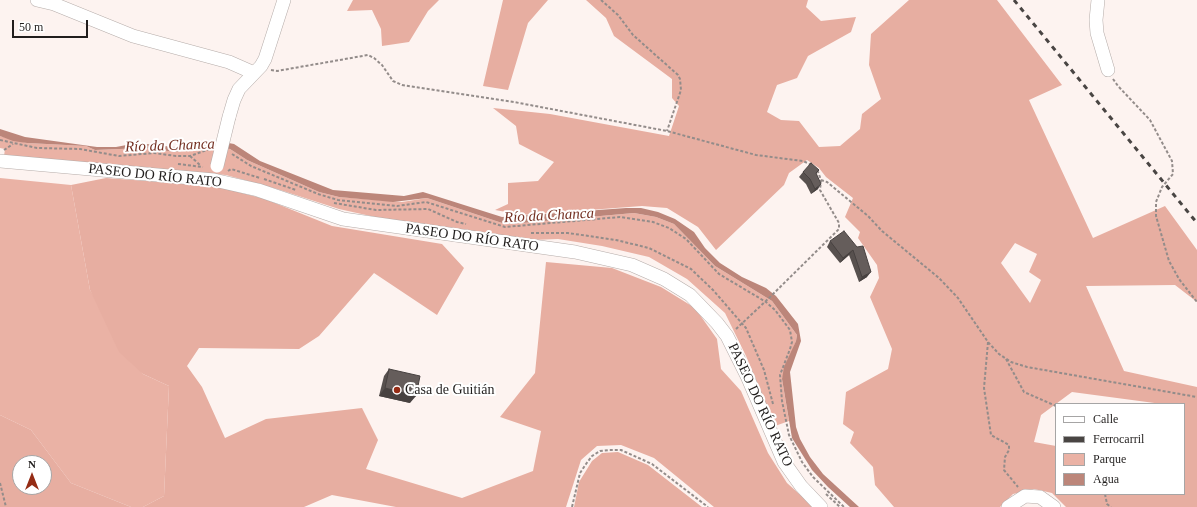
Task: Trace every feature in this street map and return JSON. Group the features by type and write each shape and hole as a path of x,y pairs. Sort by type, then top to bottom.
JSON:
{"street":[{"path":"37,0 54,4 133,36 258,70"},
{"path":"216,173 234,100 239,89 258,70 265,59 284,0"},
{"path":"1098,0 1096,20 1108,70"},
{"name":"PASEO DO RÍO RATO","path":"4,157 216,173 258,190 343,219 575,252 632,265 664,279 690,295 714,319 727,336 747,376 784,462 801,486 821,507"},
{"path":"1008,507 1025,496 1040,497 1054,507"}],"path":[{"path":"601,0 618,15 633,36 678,75 681,90 667,131"},
{"path":"258,70 277,70 368,55 382,65 393,81 402,86 514,102 667,131 756,155 803,161 816,168 820,180 820,190 839,223 839,229 768,299 727,336"},
{"path":"1108,70 1118,86 1150,120 1172,161 1173,174 1162,187 1156,202 1156,216 1168,261 1179,280 1197,302"},
{"path":"0,152 4,157"},
{"path":"190,156 200,166"},
{"path":"171,164 200,166 216,173 231,169 285,185 298,191"},
{"path":"820,180 827,182 864,212 882,231 939,278 958,298 988,342 999,354 1027,366 1197,397"},
{"path":"330,202 376,210 428,209 457,222 472,225"},
{"path":"526,234 568,233 616,240 649,248 691,269 713,290 746,328 764,370 774,409"},
{"path":"988,342 984,388 991,434 1009,445 1009,450 1005,457 1004,470 1018,487 1024,490 1025,496"},
{"path":"1006,358 1024,392 1055,406"},
{"path":"572,507 580,473 592,456 600,451 621,450 652,464 675,480 708,507"},
{"path":"794,455 800,467"},
{"path":"805,472 840,507"},
{"path":"0,484 6,507"},
{"path":"1105,495 1107,504 1111,507"}],"green space":[{"path":"0,136 27,143 86,146 95,150 144,148 176,152 213,146 230,149 247,160 319,192 339,197 402,202 427,198 502,223 511,224 634,213 656,217 674,224 715,266 772,301 797,335 782,379 789,421 775,426 746,356 725,313 687,279 649,257 602,246 558,239 533,240 375,217 339,209 277,189 226,175 4,156 5,149 0,148"},
{"path":"0,178 71,185 90,290 143,374 169,386 164,496 143,507 131,507 71,483 52,458 52,455 50,455 31,430 0,415"}],"shaded area":[{"path":"353,0 439,0 428,11 409,42 382,46 381,29 372,10 347,11"},
{"path":"503,0 548,0 528,23 508,90 483,86"},
{"path":"586,0 808,0 806,7 821,21 856,17 851,32 808,56 797,78 777,85 767,112 781,120 799,121 819,147 840,146 860,129 862,114 881,99 869,65 871,34 909,0 997,0 1062,85 1029,100 1093,238 1165,206 1197,250 1197,302 1175,285 1086,286 1124,371 1197,387 1197,507 1066,507 1052,493 1034,489 1013,494 1000,507 894,507 875,485 873,467 850,443 854,432 843,424 846,392 888,369 892,349 870,297 879,278 877,265 858,238 860,232 845,217 853,198 826,177 819,168 807,160 789,173 784,185 716,250 698,227 667,208 642,206 523,215 495,210 508,204 508,183 538,181 554,162 519,144 516,126 493,108 550,114 669,136 679,106 672,98 672,79 614,36 606,18","holes":["1015,243 1037,254 1029,272 1041,280 1030,303 1001,263"]},
{"path":"106,178 215,186 265,199 332,226 442,244 464,268 437,315 374,273 319,336 299,349 199,348 187,366 202,387 225,438 266,419 362,408 378,440 366,469 462,498 533,471 541,431 500,417 535,373 546,262 612,268 661,287 695,308 717,339 721,369 741,391 768,453 787,483 814,507 714,507 654,458 621,445 597,446 581,460 566,507 396,507 332,495 304,507 143,507 164,496 169,386 143,374 119,352 90,290 71,185"},
{"path":"0,415 31,430 50,455 12,455 12,495 52,495 52,458 71,483 131,507 0,507"},
{"path":"618,452 648,465 702,507 574,507 579,482 592,461 602,453"}],"water":[{"name":"Río da Chanca","path":"0,129 25,137 97,147 116,147 137,143 174,147 213,140 234,144 260,161 333,190 404,196 423,192 502,217 641,208 658,212 675,219 694,232 705,248 720,263 742,277 766,288 776,296 798,324 801,341 790,372 796,427 800,439 810,457 823,474 859,507 850,507 828,487 812,470 792,438 782,379 784,367 796,341 797,335 772,301 715,266 674,224 656,217 634,213 511,224 502,223 427,198 393,202 339,197 319,192 247,160 230,149 213,146 176,152 144,148 95,150 86,146 13,141 0,136"}],"building":[{"path":"811,163 819,170 816,173 821,184 815,189 810,179 803,172"},
{"path":"844,231 857,247 863,246 871,272 862,277 853,250 843,258 830,241"},
{"path":"389,369 420,376 416,396 385,388"}],"railway":[{"path":"1014,0 1197,223"}],"place":[{"name":"Casa de Guitián","path":"397,390"}]}
